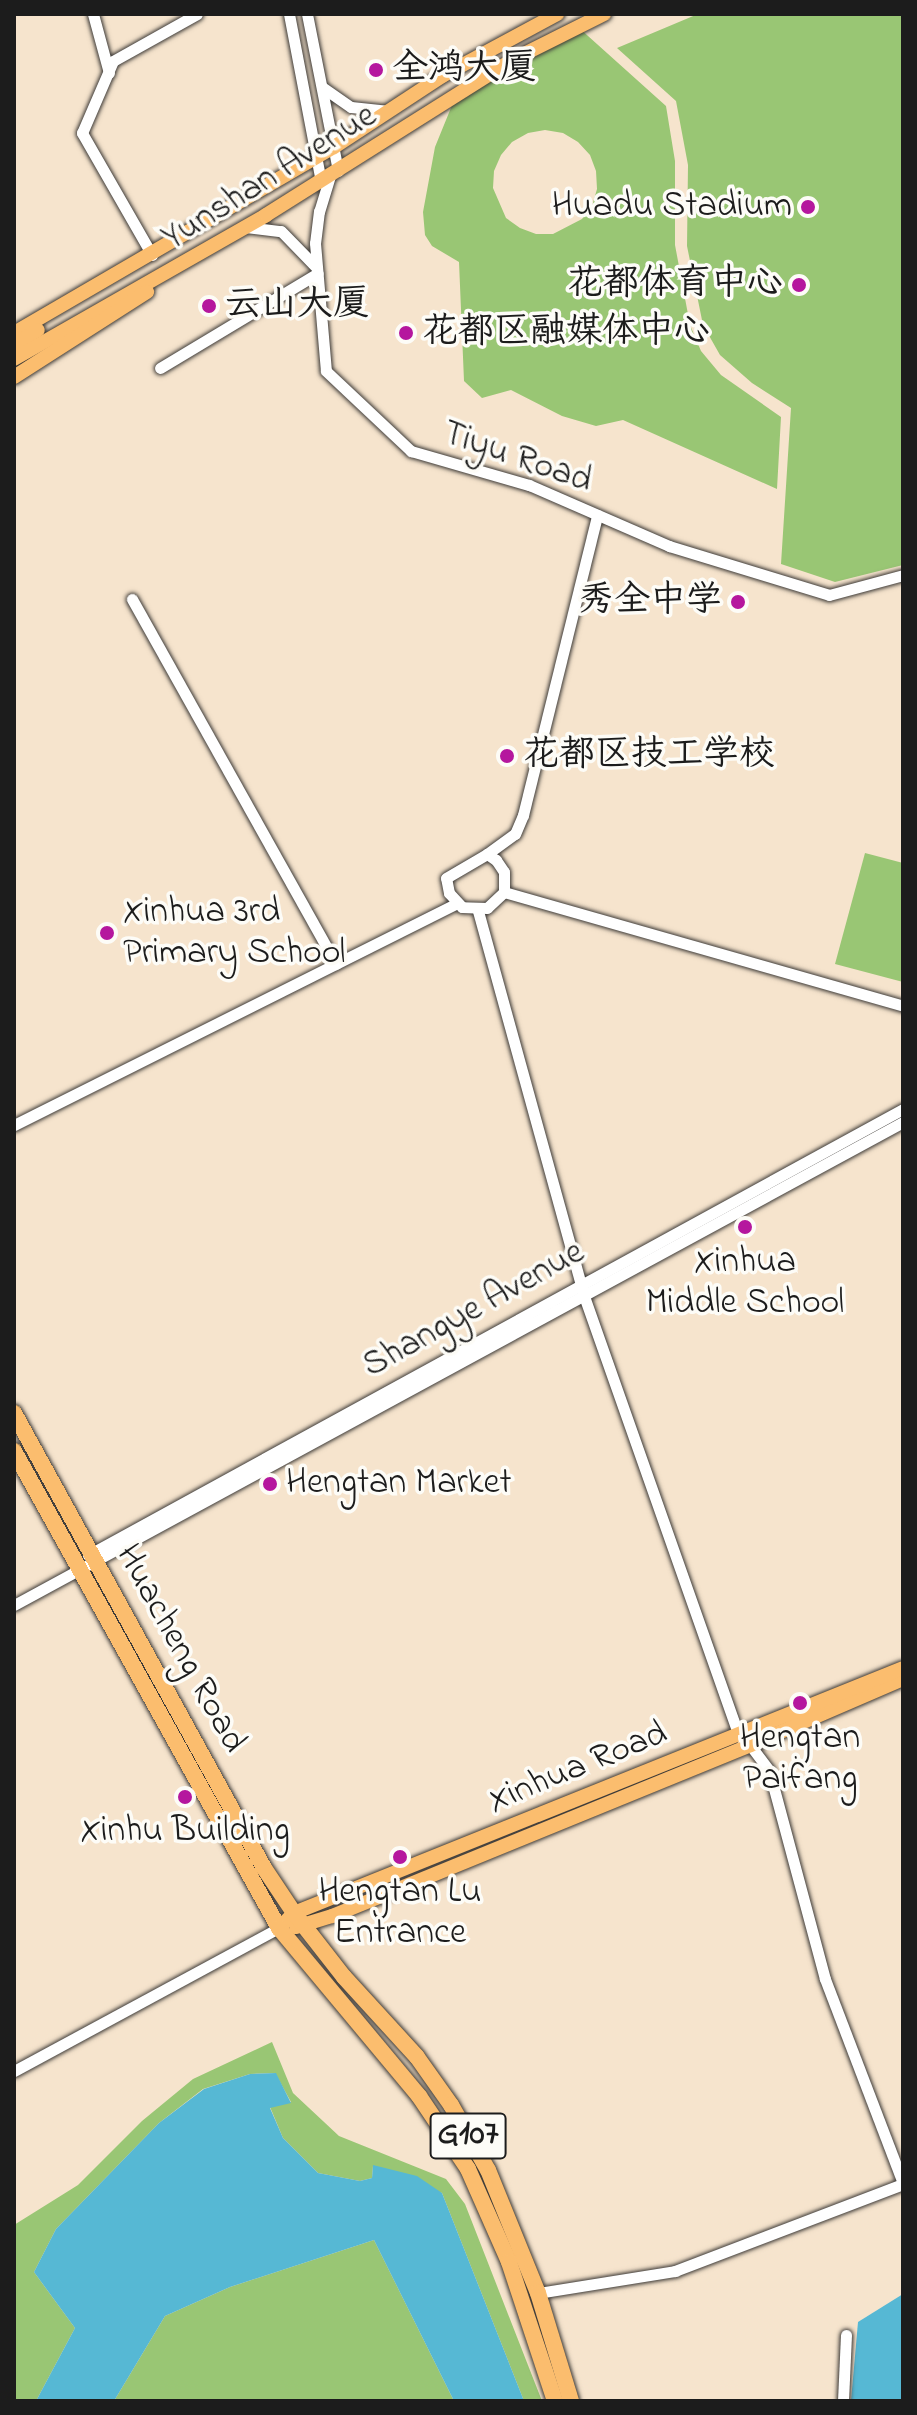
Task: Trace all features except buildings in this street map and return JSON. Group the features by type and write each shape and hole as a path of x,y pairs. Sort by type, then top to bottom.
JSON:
{"highway":[{"name":"Huacheng Road","path":"14,1413 264,1868 299,1920"},
{"name":"Huacheng Road","path":"14,1451 279,1928"},
{"name":"G107","path":"299,1920 417,2057 451,2105 500,2195 538,2293 571,2401"},
{"name":"G107","path":"279,1928 419,2096 468,2169 509,2262 555,2401"}],"main road":[{"name":"Yunshan Avenue","path":"14,333 334,147 442,76 557,14"},
{"name":"Yunshan Avenue","path":"14,377 119,311 203,252 514,59 604,14"},
{"path":"14,345 169,245"},
{"path":"14,359 203,252"},
{"name":"Xinhua Road","path":"744,1741 903,1668"},
{"name":"Xinhua Road","path":"279,1928 903,1679"}],"street":[{"path":"93,14 109,73"},
{"path":"152,255 82,133 113,61 197,14"},
{"path":"289,14 317,156 330,176"},
{"path":"307,14 334,147 330,176"},
{"path":"322,86 351,107 390,111"},
{"name":"Tiyu Road","path":"330,176 319,211 317,271 326,371 411,451 529,485 669,546 829,595 903,575"},
{"path":"160,368 317,271 281,231 245,227"},
{"path":"487,854 496,860 504,872 504,892 494,905 478,911 456,904 449,893 446,878 515,834 523,815 597,515"},
{"path":"132,599 336,964"},
{"path":"504,892 903,1006"},
{"path":"14,1125 456,904"},
{"path":"478,911 583,1290 744,1741 769,1770 825,1979 903,2184 675,2271 538,2293"},
{"name":"Shangye Avenue","path":"14,1605 93,1558 583,1290 903,1109"},
{"name":"Shangye Avenue","path":"583,1290 903,1122"},
{"name":"Xinhua Road","path":"14,2071 279,1928"},
{"path":"843,2401 846,2335"}],"green space":[{"name":"花都体育中心","path":"698,14 903,14 903,565 835,582 781,564 791,408 752,383 720,355 703,325 687,246 688,165 676,101 617,48"},
{"path":"578,27 666,106 675,161 675,245 690,325 701,351 721,375 781,417 777,489 623,420 596,426 562,416 511,390 482,398 464,381 459,262 432,246 425,235 423,212 435,147 457,93","holes":["545,130 563,133 578,142 590,155 596,171 597,189 592,206 582,219 553,234 536,234 506,218 493,188 494,171 501,155 512,142 528,133"]},
{"path":"865,853 903,863 903,982 835,964"},
{"path":"272,2042 293,2093 339,2136 446,2179 465,2204 542,2401 524,2401 442,2193 373,2166 372,2178 360,2181 318,2173 283,2138 270,2107 291,2102 275,2073 250,2074 203,2089 159,2123 56,2229 34,2272 75,2328 36,2401 14,2401 14,2225 78,2185 142,2121 193,2079"},
{"path":"374,2240 454,2401 114,2401 165,2316 230,2287"}],"water":[{"path":"276,2073 291,2103 270,2108 283,2138 318,2173 360,2181 372,2178 373,2165 417,2176 442,2193 524,2401 454,2401 374,2240 230,2287 165,2316 114,2401 36,2401 75,2328 34,2272 56,2229 159,2123 204,2089 250,2074"},
{"path":"903,2294 903,2401 851,2401 858,2322"}],"place":[{"name":"全鸿大厦","path":"376,70"},
{"name":"Huadu Stadium","path":"808,207"},
{"name":"花都体育中心","path":"799,285"},
{"name":"云山大厦","path":"209,306"},
{"name":"花都区融媒体中心","path":"406,333"},
{"name":"秀全中学","path":"738,602"},
{"name":"花都区技工学校","path":"507,756"},
{"name":"Xinhua 3rd Primary School","path":"107,933"},
{"name":"Xinhua Middle School","path":"745,1227"},
{"name":"Hengtan Market","path":"270,1484"},
{"name":"Hengtan Paifang","path":"800,1703"},
{"name":"Xinhu Building","path":"185,1797"},
{"name":"Hengtan Lu Entrance","path":"400,1857"}]}
